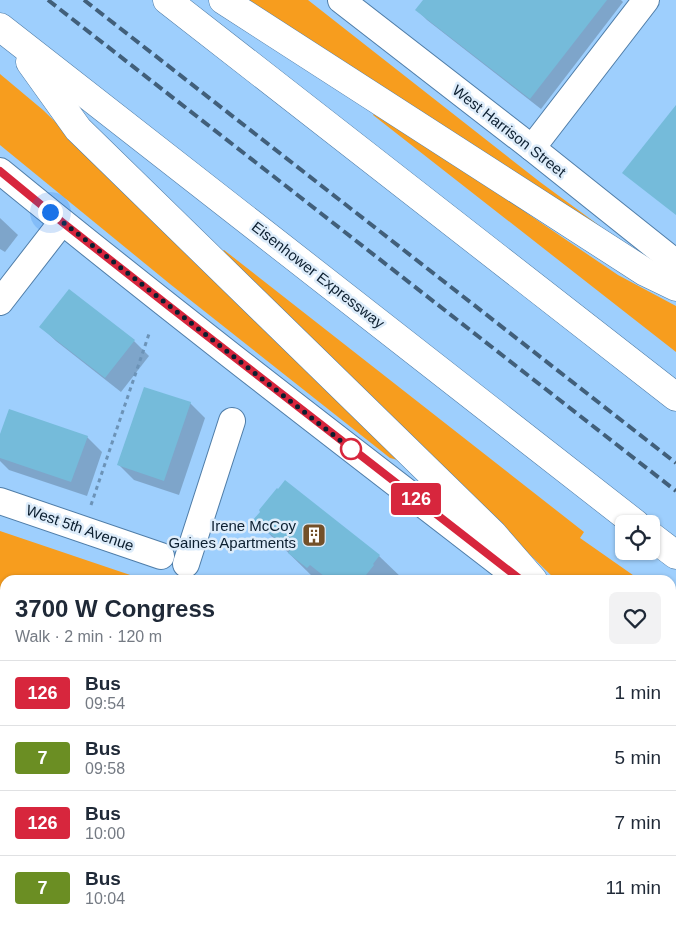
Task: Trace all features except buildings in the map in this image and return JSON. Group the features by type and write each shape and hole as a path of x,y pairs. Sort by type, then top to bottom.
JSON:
{"highway":[{"path":"167,0 676,397"},
{"path":"224,0 645,272 676,287"},
{"path":"5,31 78,129 493,534 529,575"},
{"name":"Eisenhower Expressway","path":"5,31 624,515"},
{"path":"660,543 676,555"}],"street":[{"name":"West Harrison Street","path":"341,0 532,148 676,263"},
{"path":"532,148 646,0"},
{"path":"0,171 62,222 515,575"},
{"path":"0,302 62,222"},
{"path":"186,564 232,421"},
{"name":"West 5th Avenue","path":"0,501 160,556"}],"path":[{"path":"91,505 150,331"}],"shaded area":[{"path":"246,0 308,0 540,182 608,232"},
{"path":"0,74 43,110 409,463 390,458 170,284 0,145"},
{"path":"377,110 618,275 676,306 676,352 373,115"},
{"path":"224,250 584,532 580,538 633,575 551,575 222,252"},
{"path":"0,531 130,575 0,575"}],"railway":[{"path":"48,0 676,491"},
{"path":"84,0 676,463"}],"bus line":[{"name":"126","path":"0,171 170,307 515,575"}],"place":[{"name":"Irene McCoy Gaines Apartments","path":"314,535"}],"route":[{"path":"50,212 355,452 351,449"}]}
